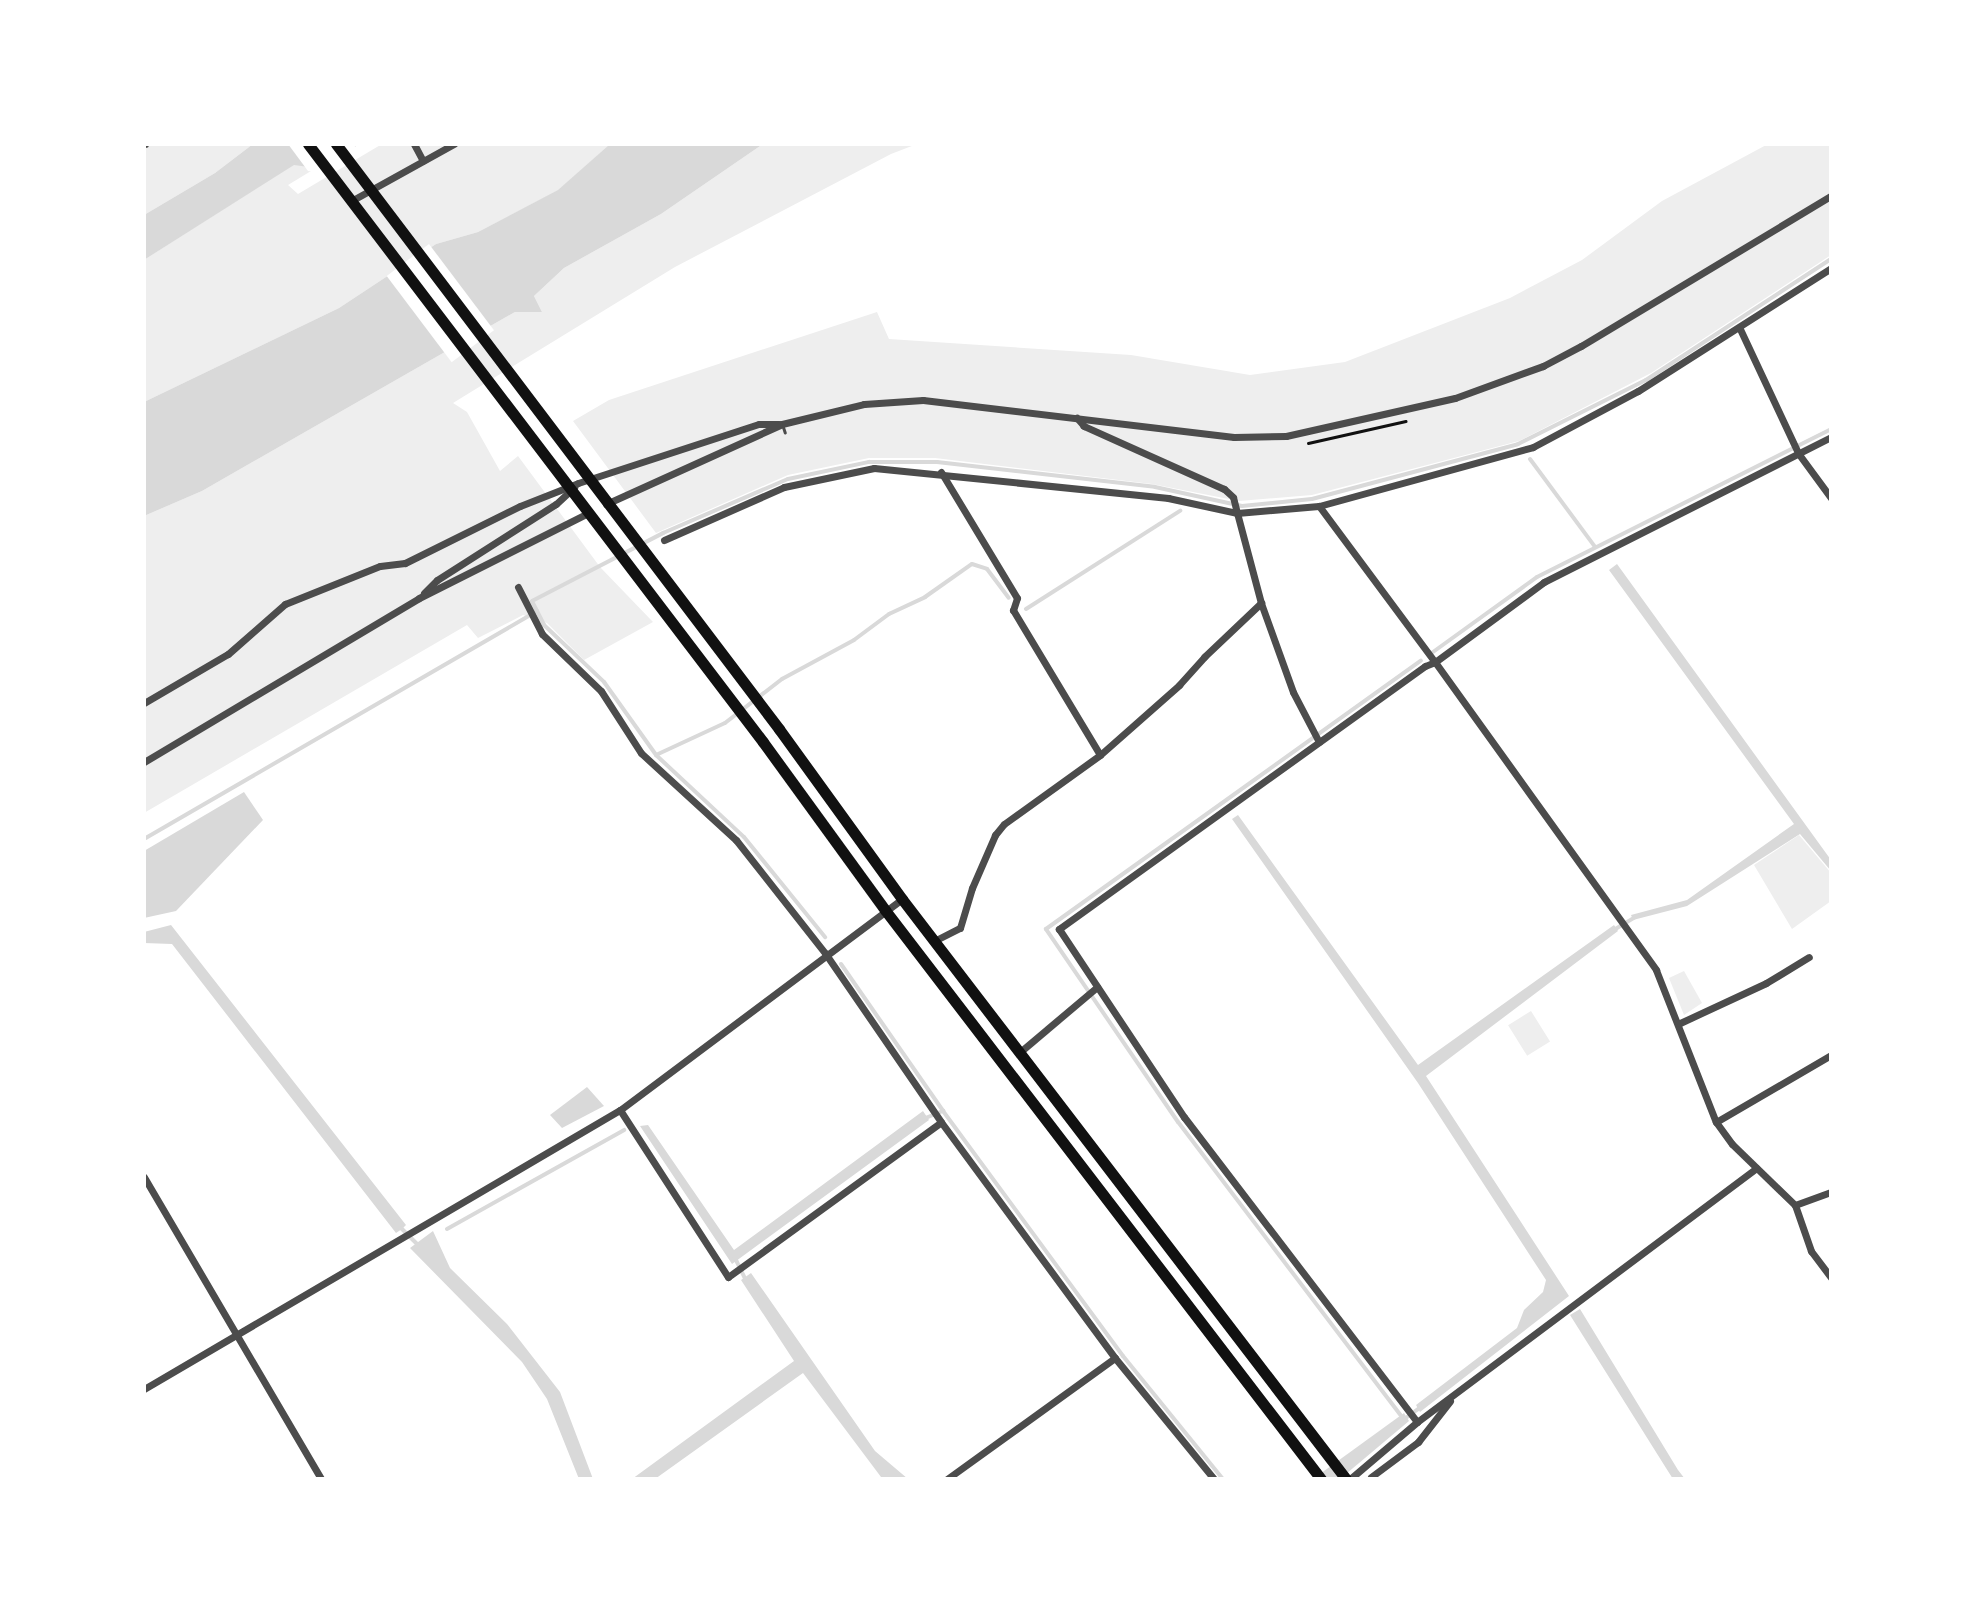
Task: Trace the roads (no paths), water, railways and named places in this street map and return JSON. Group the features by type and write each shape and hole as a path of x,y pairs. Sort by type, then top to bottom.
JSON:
{"highway":[{"path":"308,144 763,742 885,910 1321,1479"},
{"path":"336,144 779,729 902,899 1348,1479"}],"street":[{"path":"414,144 423,161"},
{"path":"351,201 454,144"},
{"path":"607,504 782,424 864,404 923,400 1234,437 1286,436 1455,398 1543,366 1581,346 1831,196"},
{"path":"664,540 784,487 874,468 941,472 1168,498 1237,513 1319,506 1516,455 1638,391 1740,329 1831,268"},
{"path":"1740,329 1798,453 1831,498"},
{"path":"1077,418 1084,426 1145,451 1224,489 1233,497 1261,603 1293,692 1319,742"},
{"path":"144,703 228,654 285,604 380,566 405,563 520,506 578,483 759,424 782,424"},
{"path":"1417,1422 1184,1117 1059,929 1544,582 1831,437"},
{"path":"941,472 1017,598 1013,610 1100,755"},
{"path":"419,598 437,580 556,504 578,483"},
{"path":"1319,506 1656,970 1680,1023 1716,1122 1732,1144 1795,1205 1811,1251 1831,1278"},
{"path":"144,762 419,598 589,514"},
{"path":"518,587 542,634 601,691 641,753 736,840 825,953 932,1109 1115,1358 1214,1479"},
{"path":"934,941 960,928 972,888 995,835 1004,824 1100,755 1179,685 1261,603"},
{"path":"144,1389 620,1110 825,953 902,899"},
{"path":"1680,1023 1766,983 1809,957"},
{"path":"1020,1052 1097,987"},
{"path":"1716,1122 1831,1055"},
{"path":"620,1110 728,1277 940,1120"},
{"path":"1348,1479 1417,1422 1757,1168"},
{"path":"144,1177 321,1479"},
{"path":"1795,1205 1831,1192"},
{"path":"947,1479 1115,1358"},
{"path":"1371,1477 1418,1442 1436,1423 1453,1396"}],"lane":[{"path":"782,424 785,433"}],"waterway":[{"path":"144,839 537,611 532,601 663,533 788,479 869,462 937,462 1155,487 1242,506 1312,499 1518,444 1646,380 1831,259"},
{"path":"1433,652 1537,577 1831,429"},
{"path":"1530,459 1595,547"},
{"path":"1026,609 1180,511"},
{"path":"656,755 725,723 782,679 854,640 889,614 925,597 972,564 987,569 1009,598"},
{"path":"537,611 544,625 604,682 656,755 744,837 825,937"},
{"path":"1402,1417 1178,1122 1046,929 1421,661"},
{"path":"1612,931 1635,917"},
{"path":"841,964 943,1111 1123,1356 1223,1479"},
{"path":"923,1119 943,1111"},
{"path":"447,1229 624,1130"},
{"path":"401,1228 417,1244"},
{"path":"735,1258 747,1283"},
{"path":"1403,1420 1422,1406"}]}
